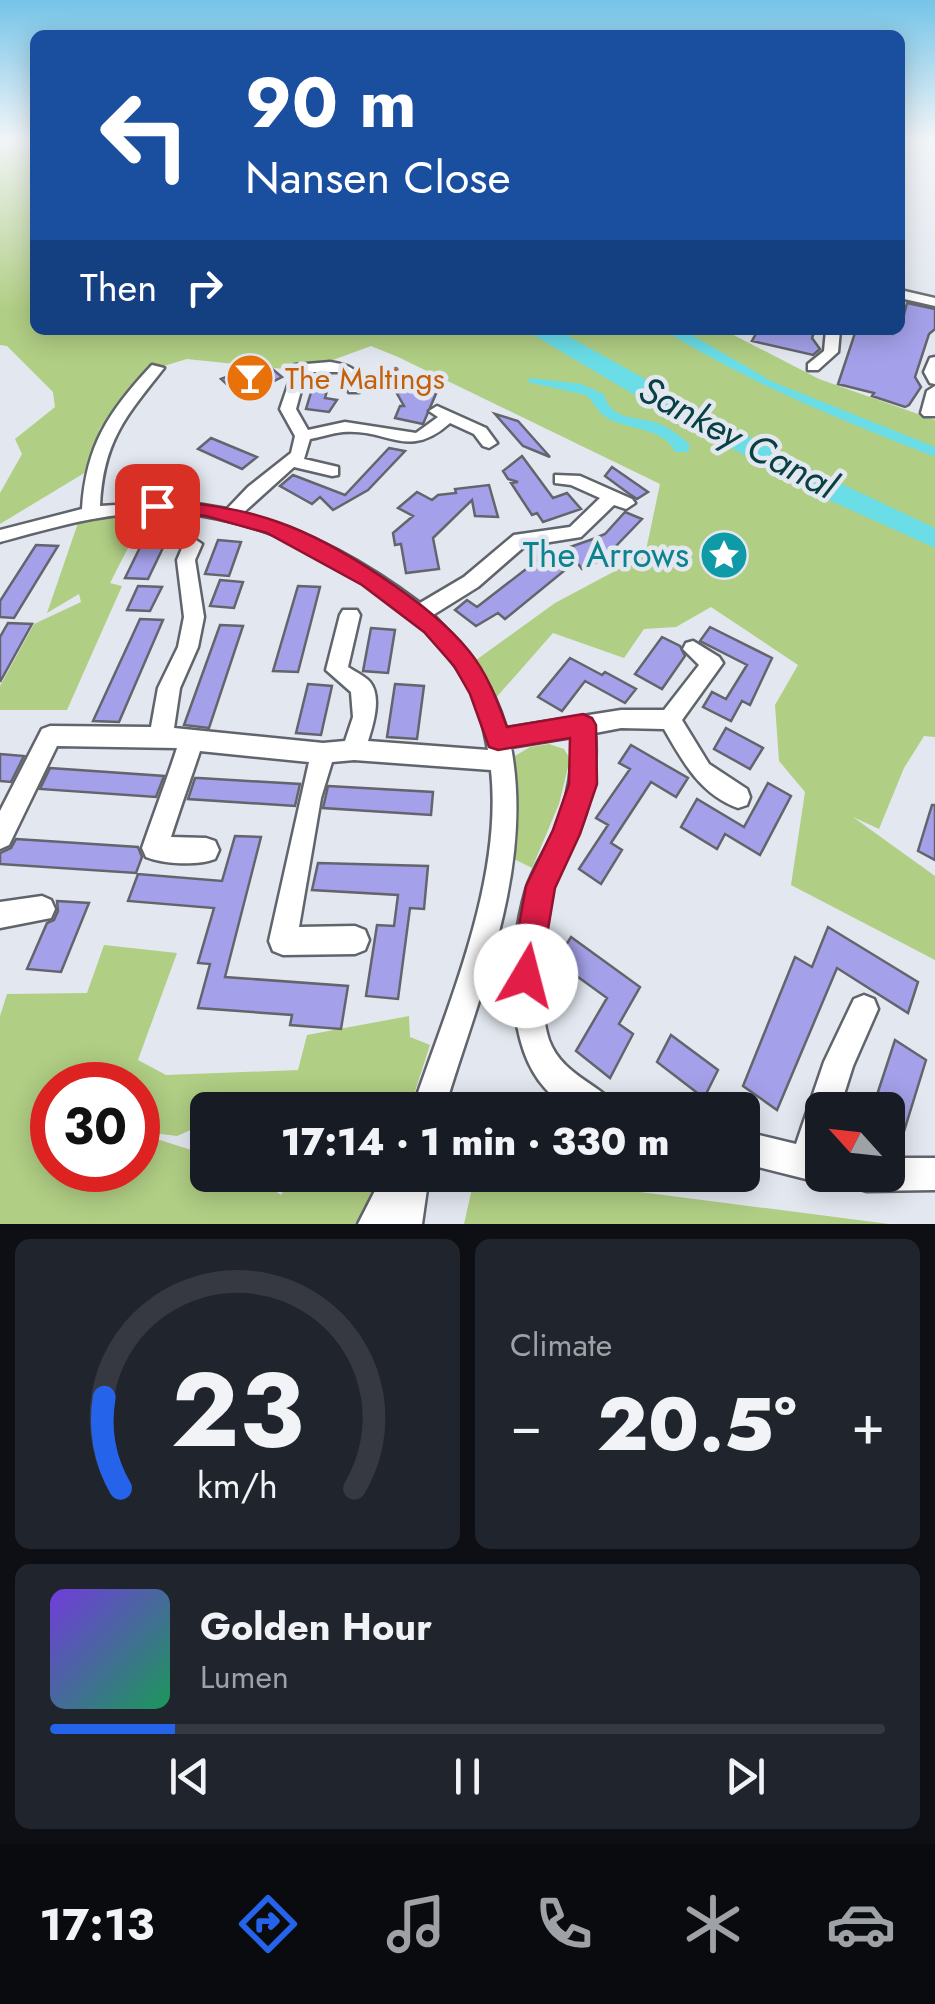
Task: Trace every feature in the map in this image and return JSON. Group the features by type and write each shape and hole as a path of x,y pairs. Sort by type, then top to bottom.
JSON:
{"street":[{"path":"905,287 935,302"},
{"path":"813,367 831,352 833,335"},
{"path":"934,358 931,372 935,380"},
{"path":"91,513 93,468 99,445 114,416 157,368"},
{"path":"232,514 262,484 293,462 302,448 303,436 288,409 300,368 345,369 353,376 354,389"},
{"path":"927,413 935,391"},
{"path":"303,436 345,427 416,438 428,435 443,414 480,431 489,443"},
{"path":"293,462 332,471"},
{"path":"418,614 485,571 520,540 576,533 619,500 574,480 561,479"},
{"path":"0,536 91,513 157,506 232,514 314,546 418,614 448,641 475,678 500,750 505,820 497,880 433,1092"},
{"path":"161,737 169,688 188,647 194,616 186,560 193,544"},
{"path":"350,615 337,670 362,688 364,717 354,750"},
{"path":"670,720 712,663 693,650"},
{"path":"0,837 50,736 161,737 323,753 500,750 583,725 621,719 670,720"},
{"path":"670,720 701,771 738,796"},
{"path":"572,1092 550,1073 527,1020 526,976 540,886 566,834 583,784 583,725"},
{"path":"190,742 155,848 206,850"},
{"path":"323,753 283,941 355,940"},
{"path":"0,915 42,908"},
{"path":"829,1092 864,1009"},
{"path":"760,1152 805,1164"},
{"path":"905,1174 935,1174"},
{"path":"375,1224 392,1192"},
{"path":"405,1224 410,1192"}],"green space":[{"path":"0,197 30,197 30,335 734,335 819,379 935,420 935,737 924,736 904,768 879,829 853,817 935,876 935,960 791,885 805,792 779,761 775,705 798,665 711,607 676,627 644,629 624,658 553,633 487,708 465,668 555,603 645,555 660,484 371,346 303,371 187,359 157,368 130,392 100,428 86,472 0,524 0,493 22,454 15,439 55,407 53,392 7,346 0,345"},
{"path":"144,517 110,583 122,586 67,710 0,710 0,686 34,624 81,602 79,594 47,613 79,520"},
{"path":"549,744 564,749 570,759 559,804 532,868 514,859 518,820 515,756 530,747"},
{"path":"104,945 177,953 138,1060 142,1062 30,1062 30,1192 160,1192 160,1140 190,1150 190,1192 375,1192 355,1224 0,1224 0,1016 7,994 87,993"},
{"path":"409,1016 410,1037 430,1045 415,1092 190,1092 190,1130 177,1136 160,1134 160,1072 166,1075 298,1070 307,1035"},
{"path":"471,1192 641,1192 889,1224 464,1224"}],"water":[{"name":"Sankey Canal","path":"533,335 566,335 793,461 935,528 935,548 831,501 665,413"},
{"path":"673,335 692,335 773,382 935,447 935,457 831,415"},
{"path":"531,378 581,384 604,394 618,413 675,432 690,445 688,452 675,452 655,434 609,419 586,395 527,382"}],"building":[{"path":"907,303 935,309 935,329 929,334 915,377 921,387 909,405 905,407 872,396 874,393 838,384 854,335 905,335"},
{"path":"755,335 813,335 820,349 813,355 752,341"},
{"name":"The Maltings","path":"256,365 263,371 271,368 282,377 254,391 250,387 233,390 221,379 234,374 232,371"},
{"path":"397,366 406,380 438,389 423,424 395,418 400,406 404,406 383,369"},
{"path":"316,376 331,377 325,398 337,400 329,412 306,409"},
{"path":"495,414 518,421 550,457 523,446"},
{"path":"211,438 257,457 242,469 198,449"},
{"path":"389,448 405,451 368,490 333,510 320,497 312,504 280,486 293,475 345,495"},
{"path":"522,456 553,498 567,493 581,509 543,522 537,513 532,515 511,483 518,482 508,479 503,471"},
{"path":"612,467 648,492 637,499 628,493 605,476"},
{"path":"489,485 498,517 475,516 472,500 433,538 439,569 406,573 401,544 395,545 393,533 413,516 398,508 417,492 432,500 438,495 456,493 455,489"},
{"path":"625,512 642,519 617,545 622,551 582,569 576,561 505,619 498,613 476,626 455,610 467,600 477,607 539,559 530,553 538,548 553,553 593,539 605,534"},
{"path":"148,531 170,533 148,579 125,578"},
{"path":"218,540 241,542 229,576 205,574"},
{"path":"36,545 58,546 14,618 0,617 0,601"},
{"path":"220,580 243,582 234,608 210,606"},
{"path":"138,586 162,587 150,611 127,610"},
{"path":"298,586 320,587 298,672 273,671"},
{"path":"140,619 163,620 119,722 93,721"},
{"path":"8,623 32,624 0,682 0,637"},
{"path":"220,625 243,626 209,728 184,725"},
{"path":"710,627 772,658 750,705 742,701 731,721 703,707 712,692 726,699 747,665 700,641"},
{"path":"371,628 395,630 388,673 363,671"},
{"path":"662,637 680,646 685,656 662,689 635,674"},
{"path":"570,658 636,689 625,703 585,681 562,711 538,697"},
{"path":"308,684 332,686 321,735 296,733"},
{"path":"395,684 424,686 417,739 387,737"},
{"path":"726,728 763,748 750,769 714,749"},
{"path":"631,745 688,778 676,797 651,782 611,843 622,850 601,884 579,869 608,825 596,818 630,769 619,763"},
{"path":"0,754 24,756 11,782 0,781"},
{"path":"50,768 164,776 156,797 40,789"},
{"path":"195,778 300,784 295,806 188,799"},
{"path":"768,783 791,796 760,855 725,834 717,849 681,827 697,799 744,827"},
{"path":"328,786 433,792 431,815 323,808"},
{"path":"935,805 935,860 918,851"},
{"path":"235,836 261,837 225,977 348,986 341,1029 290,1025 292,1015 198,1008 210,964 198,963 214,908 128,901 138,874 222,881"},
{"path":"16,839 138,847 142,857 136,873 0,864 0,853 11,848"},
{"path":"318,863 428,866 424,909 410,908 398,999 366,996 377,925 394,926 398,895 312,890"},
{"path":"57,901 89,903 61,972 27,969 47,923 54,920 58,911"},
{"path":"828,927 918,982 908,1013 837,968 777,1110 760,1098 760,1092 743,1086 795,957 812,967"},
{"path":"571,937 640,987 619,1024 633,1034 610,1078 576,1051 607,998 556,961"},
{"path":"671,1035 718,1070 707,1092 696,1092 657,1062"},
{"path":"895,1040 926,1060 905,1128 905,1092 878,1092"}],"place":[{"name":"The Maltings","path":"250,378"},
{"name":"The Arrows","path":"724,555"}],"route":[{"path":"157,506 232,514 274,528 314,546 370,580 448,641 475,678 498,739 583,725 583,784 566,834 540,886 526,976"}]}
